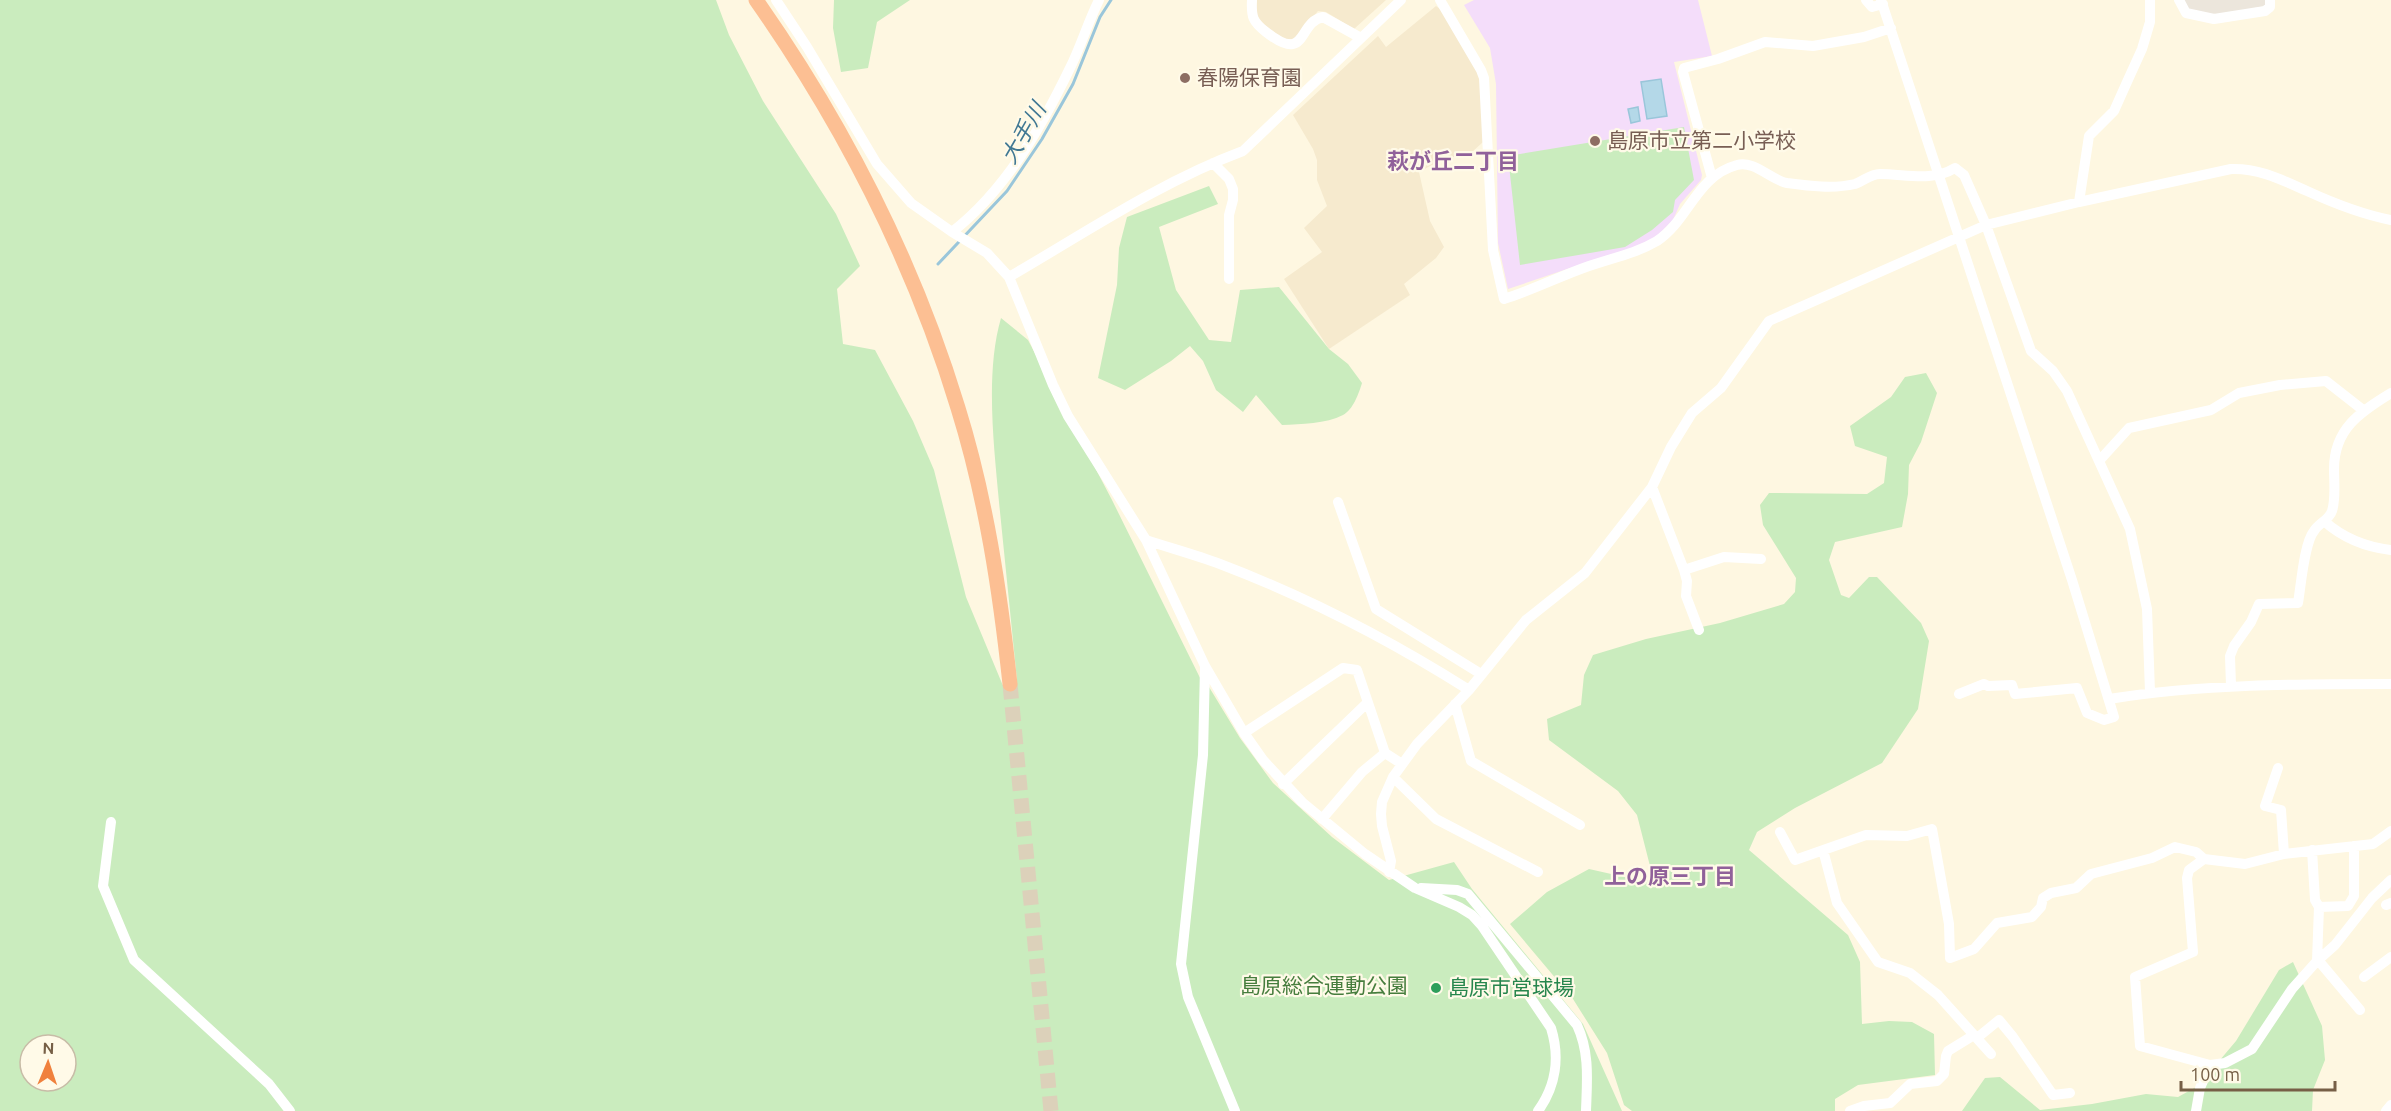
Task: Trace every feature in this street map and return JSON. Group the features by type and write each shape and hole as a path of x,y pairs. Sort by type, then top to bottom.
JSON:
{"highway":[{"path":"756,0 812,84 850,151 924,310 958,408 979,487 994,557 1011,684"}],"street":[{"path":"776,0 877,164 911,202 954,234 987,253 1009,277 1068,416 1146,540 1204,666 1244,733 1283,784 1322,819 1389,872 1415,888 1459,907 1482,926 1551,1028 1557,1060 1550,1090 1538,1111"},
{"path":"954,234 976,214 1034,135 1071,67 1099,0"},
{"path":"1252,0 1251,13 1255,23 1280,43 1293,44 1300,40 1320,17 1327,18 1361,38"},
{"path":"1009,277 1158,191 1213,163 1243,152 1401,0"},
{"path":"1440,0 1484,78 1493,250 1504,299 1591,265 1636,253 1659,240 1677,224 1690,201 1712,178 1739,164 1748,165 1786,183 1836,188 1879,174 1899,177 1939,176 1955,168 1964,175 1986,225 2031,351 2053,371 2067,391 2130,529 2147,609 2150,692"},
{"path":"1866,0 1872,7 1882,2 1891,28 2114,717 2104,720 2087,713 2077,688 2015,694 2012,685 1988,686 1984,684 1959,694"},
{"path":"2079,202 2089,136 2114,111 2142,49 2150,22 2150,0"},
{"path":"2179,0 2186,14 2200,15 2210,19 2265,11 2270,7 2270,0"},
{"path":"1712,178 1683,72 1684,68 1766,42 1813,46 1864,37 1891,28"},
{"path":"1213,163 1229,179 1233,189 1229,215 1229,279"},
{"path":"1389,872 1391,861 1381,814 1382,802 1393,777 1417,744 1469,690 1526,620 1585,573 1652,487 1671,447 1692,413 1720,388 1769,321 1986,225 2231,169 2248,168 2268,174 2311,193 2391,220"},
{"path":"2100,461 2129,428 2211,410 2239,393 2280,385 2326,381 2363,410"},
{"path":"2230,686 2230,656 2259,604 2298,603 2306,555 2313,532 2330,517 2333,508 2334,457 2341,434 2363,410 2391,393"},
{"path":"1652,487 1684,570 1687,581 1686,596 1698,630"},
{"path":"1338,502 1376,609 1481,674"},
{"path":"2324,521 2341,536 2364,545 2391,550"},
{"path":"1146,540 1220,564 1341,617 1408,651 1469,690"},
{"path":"1684,570 1724,557 1761,559"},
{"path":"1204,666 1203,755 1181,964 1188,997 1235,1111"},
{"path":"1244,733 1343,668 1357,670 1385,753 1402,764"},
{"path":"2109,699 2150,692 2273,683 2391,684"},
{"path":"1283,784 1367,703"},
{"path":"1455,704 1471,761 1580,825"},
{"path":"1322,819 1362,772 1385,753"},
{"path":"2278,768 2265,806 2281,810 2284,854"},
{"path":"1393,777 1436,819 1538,872"},
{"path":"111,822 103,886 134,960 269,1084 290,1111"},
{"path":"1780,832 1795,860 1866,835 1907,836 1932,829 1949,924 1950,958 1974,949 1997,923 2032,916 2041,907 2043,898 2051,892 2076,888 2091,874 2152,858 2175,847 2196,852 2204,858 2245,864 2284,854 2373,843 2391,831"},
{"path":"2319,907 2348,906 2354,896 2354,846"},
{"path":"1823,850 1837,903 1878,962 1911,973 1938,995 1991,1054"},
{"path":"2312,850 2315,900 2319,907 2318,960 2360,1010"},
{"path":"2204,858 2188,870 2193,952 2135,977 2140,1046 2210,1065 2225,1063 2252,1049 2292,989 2335,945 2372,898 2391,880"},
{"path":"1415,888 1457,890 1468,894 1577,1025 1586,1047 1586,1111"},
{"path":"2364,977 2391,957"},
{"path":"1850,1111 1864,1106 1890,1103 1910,1084 1936,1081 1944,1074 1948,1052 1999,1020 2053,1095 2070,1093"},
{"path":"2196,1111 2200,1088 2210,1065"},
{"path":"2386,1111 2391,1105"}],"shaded area":[{"path":"1257,0 1386,0 1354,29 1326,12 1318,11 1294,39 1283,39 1258,20 1255,15"},
{"name":"島原市立第二小学校","path":"1474,0 1698,0 1712,56 1674,62 1702,175 1701,180 1680,204 1673,220 1656,237 1631,251 1600,258 1508,289 1498,243 1496,84 1490,48 1464,5"},
{"path":"2182,0 2267,0 2266,6 2211,16 2189,11"},
{"path":"1436,6 1444,12 1480,76 1483,142 1471,153 1441,160 1419,172 1430,221 1444,247 1436,258 1404,284 1410,295 1329,349 1284,279 1322,252 1304,228 1327,206 1317,180 1317,160 1313,149 1293,115 1378,36 1386,47"}],"green space":[{"name":"島原総合運動公園","path":"0,0 716,0 729,35 763,101 836,214 860,266 837,289 843,344 875,350 913,421 934,470 966,597 1006,693 1017,680 993,434 993,362 1001,318 1028,340 1112,500 1208,694 1209,687 1240,738 1273,783 1332,837 1389,880 1454,862 1472,889 1583,1024 1622,1111 0,1111"},
{"path":"834,0 910,0 877,22 868,68 841,72 833,28"},
{"path":"1684,127 1694,180 1675,200 1673,212 1652,230 1625,247 1520,265 1508,156"},
{"path":"1209,186 1218,204 1159,227 1176,290 1209,340 1231,342 1240,290 1279,287 1329,349 1348,364 1362,383 1347,413 1321,422 1282,425 1256,395 1243,412 1216,390 1203,361 1190,346 1125,390 1098,378 1117,285 1119,248 1127,217"},
{"path":"1926,373 1937,393 1921,442 1909,465 1908,494 1902,527 1835,542 1829,560 1841,595 1849,598 1869,577 1877,577 1921,623 1929,641 1918,709 1882,763 1795,808 1757,832 1749,850 1848,935 1860,962 1862,1024 1889,1021 1912,1022 1934,1034 1935,1075 1858,1085 1835,1099 1835,1111 1632,1111 1624,1105 1607,1053 1573,999 1510,924 1547,892 1589,869 1638,880 1650,876 1650,866 1637,815 1618,791 1549,740 1547,719 1581,705 1584,675 1593,655 1646,639 1720,623 1784,604 1795,592 1796,578 1763,525 1760,505 1769,493 1867,494 1884,483 1887,457 1855,446 1850,426 1891,397 1905,377"},
{"path":"2293,962 2322,1026 2325,1060 2313,1090 2312,1111 1962,1111 1985,1078 2000,1077 2040,1110 2092,1104 2146,1094 2178,1097 2198,1086 2236,1041 2279,970"}],"water":[{"path":"1661,79 1667,116 1647,119 1641,82"},
{"path":"1638,107 1640,121 1631,123 1628,109"}],"waterway":[{"name":"大手川","path":"938,264 1007,191 1042,139 1073,84 1100,17 1111,0"}],"tunnel":[{"path":"1010,684 1051,1111"}],"place":[{"name":"春陽保育園","path":"1185,78"},
{"name":"島原市立第二小学校","path":"1595,141"},
{"name":"島原市営球場","path":"1436,988"}],"district":[{"name":"萩が丘二丁目","path":"1453,161"},
{"name":"上の原三丁目","path":"1670,876"}]}
